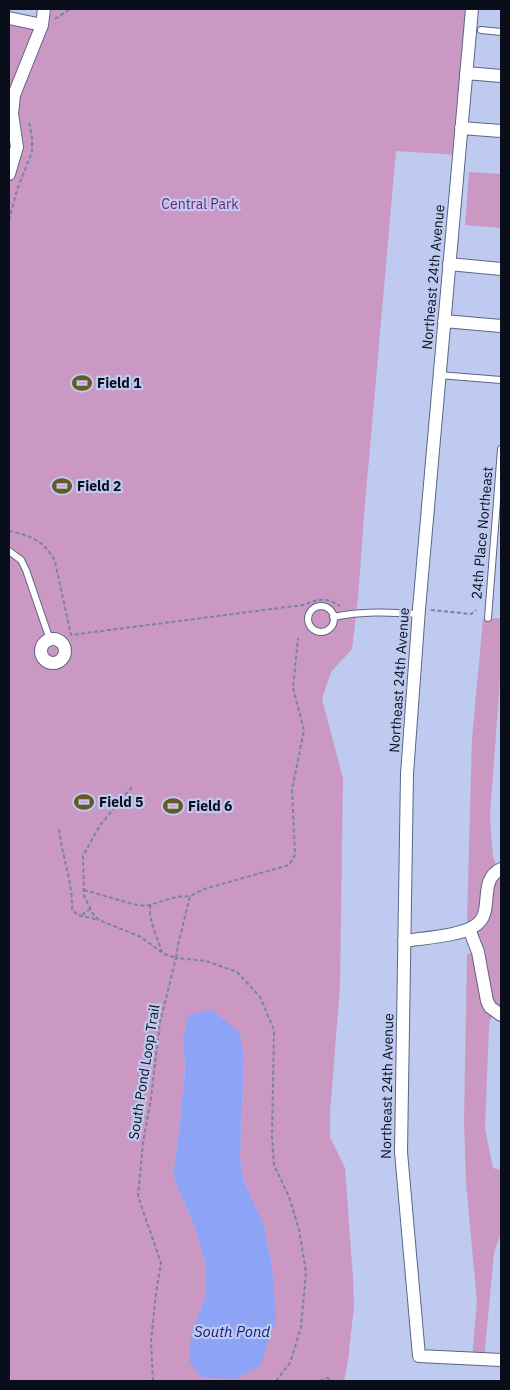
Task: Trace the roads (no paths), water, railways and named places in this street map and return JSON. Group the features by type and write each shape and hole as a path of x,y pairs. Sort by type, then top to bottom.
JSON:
{"street":[{"path":"9,174 17,147 12,114 14,95 42,25 44,9"},
{"name":"Northeast 24th Avenue","path":"472,9 418,614 407,774 401,1123 402,1167 419,1356 501,1360"},
{"path":"9,18 42,25"},
{"path":"466,73 501,76"},
{"path":"461,128 501,131"},
{"path":"449,264 501,269"},
{"path":"444,321 501,326"},
{"path":"404,941 469,929 482,921 490,877 501,869"},
{"path":"469,929 478,952 487,1001 501,1015"}],"lane":[{"path":"481,30 501,32"},
{"path":"439,374 501,380"},
{"name":"24th Place Northeast","path":"488,618 500,483 501,449"},
{"path":"9,551 21,560 26,570 50,640"},
{"path":"319,606 327,608 333,617 331,626 324,631 312,628 308,620 312,610 319,606"},
{"path":"333,617 357,612 379,611 418,614"}],"water":[{"name":"South Pond","path":"212,1010 240,1033 244,1058 240,1157 244,1181 264,1226 272,1266 276,1320 260,1366 234,1379 201,1377 189,1361 191,1333 205,1298 205,1262 195,1228 173,1176 185,1071 183,1038 189,1014"}],"place":[{"name":"Field 1","path":"82,383"},
{"name":"Field 2","path":"62,486"},
{"name":"Field 5","path":"84,802"},
{"name":"Field 6","path":"173,806"}],"park label":[{"name":"Central Park","path":"200,204"}]}
